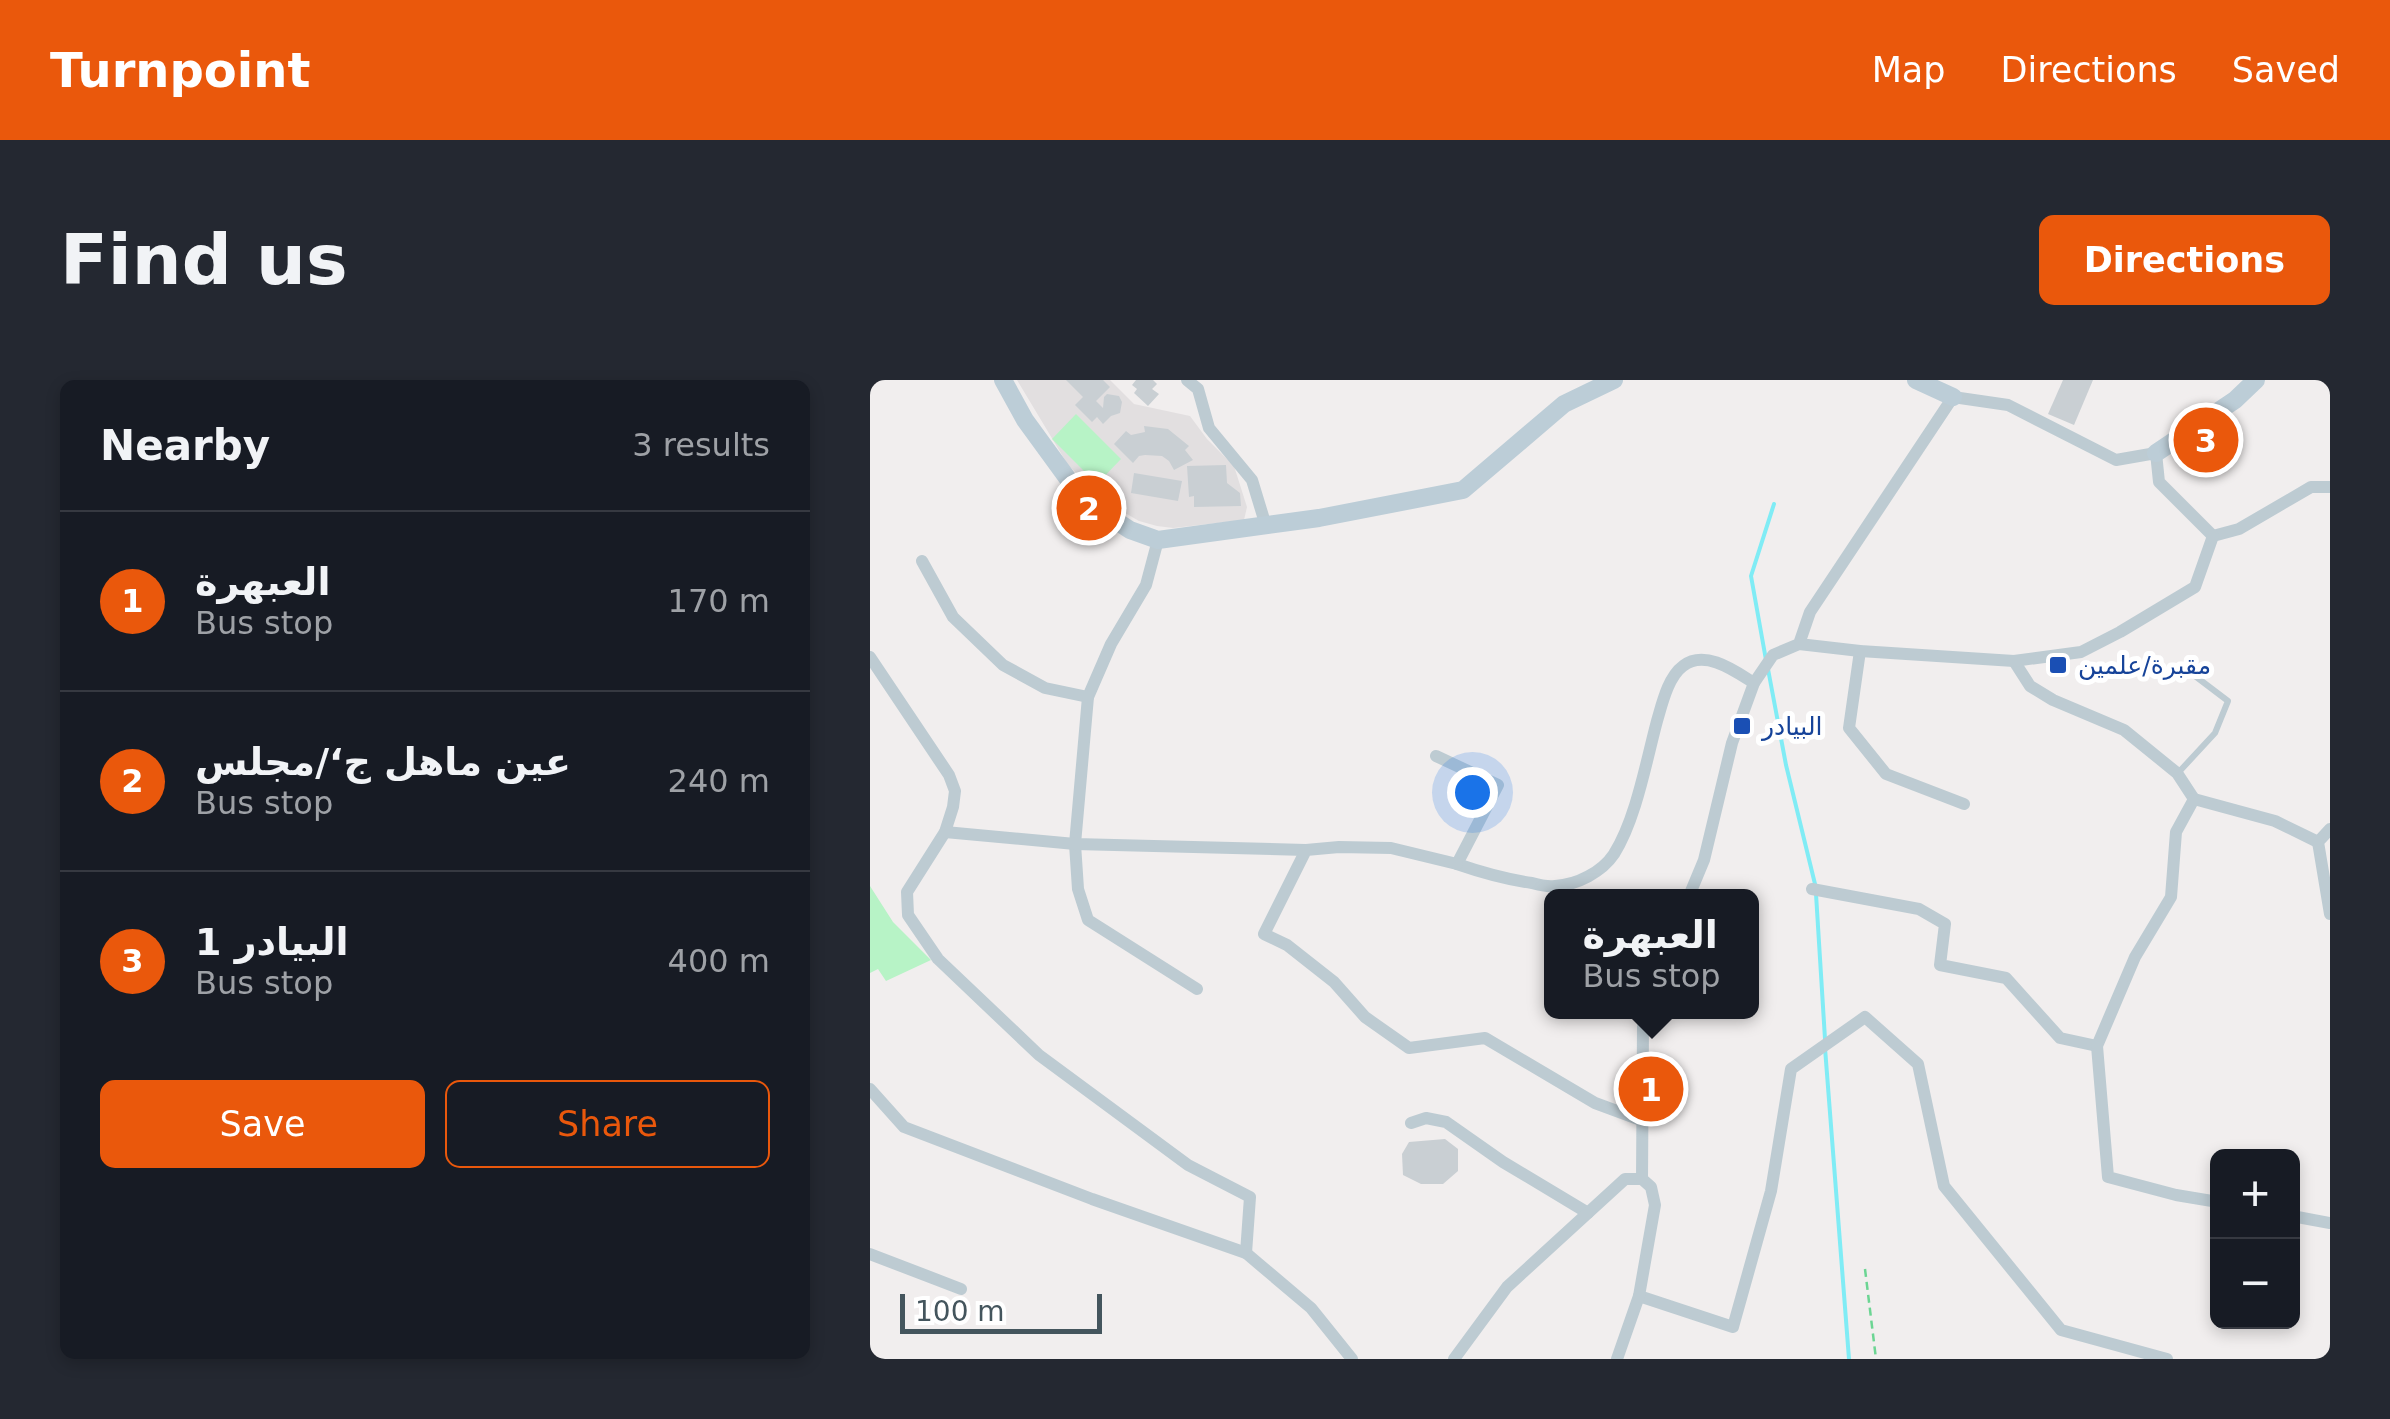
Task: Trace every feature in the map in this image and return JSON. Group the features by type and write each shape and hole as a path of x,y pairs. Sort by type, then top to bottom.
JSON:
{"street":[{"path":"1003,380 1025,420 1068,480 1098,510 1130,530 1158,540 1266,526 1463,490 1564,404 1614,380"},
{"path":"1212,380 1192,384 1208,428 1252,480 1266,526"},
{"path":"1916,380 1952,397 2008,405 2116,460 2156,453 2235,400 2256,380"},
{"path":"1800,644 1810,612 1952,397"},
{"path":"2156,453 2159,482 2213,536"},
{"path":"2213,536 2240,529 2311,487 2330,487"},
{"path":"1693,889 1704,860 1732,742 1754,683 1773,655 1800,644 2014,661 2081,652 2196,587 2213,536"},
{"path":"1158,540 1146,585 1111,644 1088,696 1075,844 1078,888 1088,920 1197,990"},
{"path":"922,562 953,617 1003,665 1045,688 1088,696"},
{"path":"1860,650 1849,728 1886,774 1964,804"},
{"path":"870,657 949,775 955,790 945,832 908,892 908,915 938,959 1039,1055 1188,1165 1250,1197 1246,1253"},
{"path":"945,832 1075,844 1306,850 1392,848 1496,878 1554,887 1582,880 1614,854 1633,810 1662,706 1675,676 1685,664 1699,660 1714,662 1754,683"},
{"path":"2014,661 2030,686 2124,730 2177,774 2194,799 2275,821 2318,842"},
{"path":"1436,756 1498,785 1458,864"},
{"path":"2194,799 2176,832 2171,897 2135,957 2096,1046 2108,1177 2210,1201"},
{"path":"2318,842 2330,829"},
{"path":"2318,842 2330,914"},
{"path":"1306,850 1264,934 1287,945 1334,982 1365,1018 1409,1048 1485,1038 1595,1103 1641,1120"},
{"path":"1812,889 1920,909 1945,924 1940,965 2006,978 2060,1038 2096,1046"},
{"path":"1639,1296 1732,1327 1771,1191 1791,1069 1865,1017 1918,1064 1944,1186 2061,1330 2167,1359"},
{"path":"1642,1179 1646,1019"},
{"path":"870,1089 904,1127 1246,1253 1311,1308 1352,1359"},
{"path":"1411,1124 1426,1118 1446,1122 1503,1162 1588,1212"},
{"path":"1454,1359 1508,1288 1625,1179 1642,1179 1651,1187 1655,1205 1639,1296 1617,1359"},
{"path":"2300,1218 2330,1224"},
{"path":"870,1254 961,1290"}],"lane":[{"path":"2177,774 2215,733 2228,701 2195,676"}],"path":[{"path":"1865,1268 1876,1359"}],"shaded area":[{"path":"1017,380 1110,380 1134,404 1190,416 1234,466 1247,507 1244,520 1173,528 1157,526 1139,521 1106,502 1068,465"}],"green space":[{"path":"1076,414 1121,459 1097,484 1052,439"},
{"path":"870,886 893,922 931,960 886,981 878,969 870,973"}],"building":[{"path":"1066,380 1103,380 1110,387 1096,401 1103,408 1107,394 1119,396 1120,413 1103,424 1097,417 1092,422 1075,405 1083,397"},
{"path":"1136,380 1153,380 1157,384 1152,389 1159,394 1148,406 1134,393 1137,389 1132,385"},
{"path":"2063,380 2093,380 2074,425 2048,414"},
{"path":"1144,426 1168,429 1189,446 1185,450 1193,460 1174,470 1162,456 1139,456 1133,463 1114,444 1126,431 1131,435 1145,432"},
{"path":"1226,465 1227,483 1240,493 1241,506 1194,507 1194,496 1189,497 1187,466"},
{"path":"1134,473 1182,481 1178,501 1131,493"},
{"path":"1445,1139 1458,1149 1458,1171 1443,1184 1421,1184 1403,1175 1402,1154 1409,1142"}],"waterway":[{"path":"1766,660 1751,576 1774,504"},
{"path":"1768,669 1815,884"},
{"path":"1816,894 1825,1039"},
{"path":"1825,1048 1849,1359"}],"place":[{"name":"البيادر 1","path":"2206,440"},
{"name":"عين ماهل ج‘/مجلس","path":"1089,508"},
{"name":"مقبرة/علمين","path":"2058,665"},
{"name":"البيادر","path":"1742,726"},
{"name":"العبهرة","path":"1651,1089"}]}
